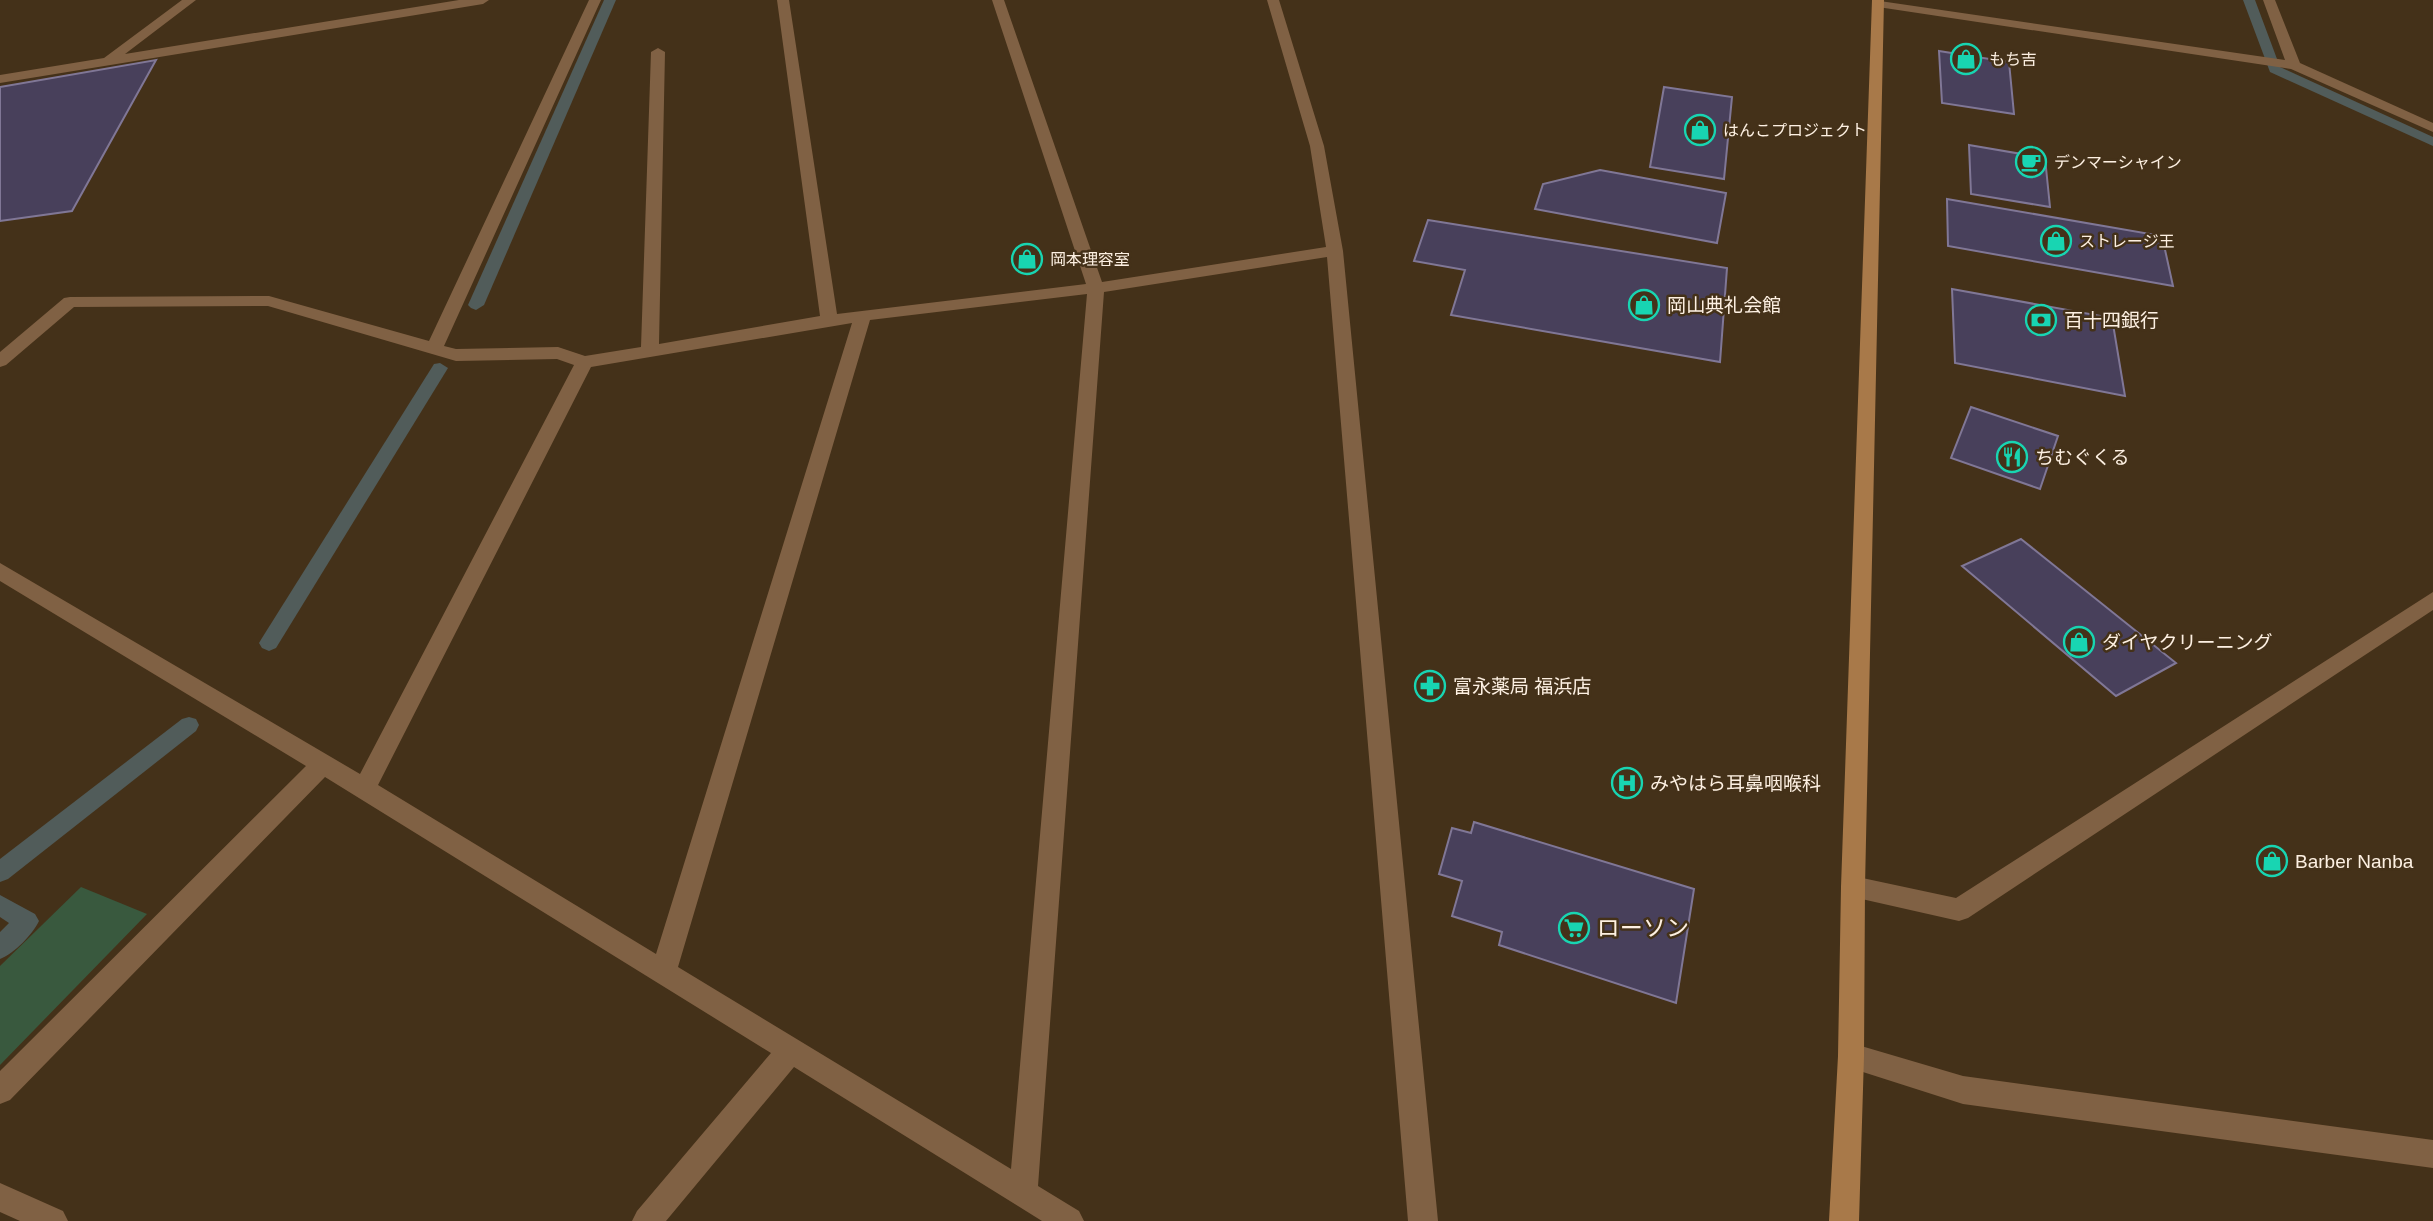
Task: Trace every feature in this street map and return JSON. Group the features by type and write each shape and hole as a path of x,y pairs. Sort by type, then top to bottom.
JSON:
{"street":[{"path":"108,61 190,0"},
{"path":"0,79 483,0"},
{"path":"434,349 595,0"},
{"path":"783,0 829,320"},
{"path":"998,0 1096,288 1023,1194"},
{"path":"1273,0 1317,146 1335,251 1423,1221"},
{"path":"2269,0 2280,63"},
{"path":"1844,1221 1851,1056 1853,887 1878,1 2280,63 2433,128"},
{"path":"650,350 658,52"},
{"path":"0,361 70,302 269,301 456,355 558,353 584,362 829,320 1096,288 1335,251"},
{"path":"663,974 863,316"},
{"path":"364,789 584,362"},
{"path":"0,571 323,764 1069,1221"},
{"path":"1853,887 1959,910 2433,600"},
{"path":"0,1090 323,764"},
{"path":"647,1221 790,1051"},
{"path":"1851,1056 1963,1090 2433,1154"},
{"path":"0,1197 53,1221"}],"green space":[{"path":"81,887 147,914 0,1065 0,966"}],"building":[{"path":"1939,51 2009,62 2014,114 1942,103"},
{"path":"156,60 72,211 0,221 0,87"},
{"path":"1664,87 1732,97 1724,179 1650,167"},
{"path":"1969,145 2045,158 2050,207 1971,194"},
{"path":"1600,170 1726,193 1717,243 1535,209 1543,184"},
{"name":"ストレージ王","path":"1947,199 2162,236 2173,286 1948,246"},
{"path":"1428,220 1727,268 1720,362 1451,315 1465,270 1414,261"},
{"path":"1952,289 2112,318 2125,396 1955,363"},
{"path":"1971,407 2058,436 2040,489 1951,458"},
{"path":"2021,539 2176,663 2116,696 1962,566"},
{"path":"1474,822 1694,889 1676,1003 1499,945 1502,932 1452,916 1462,881 1439,874 1452,828 1471,833"}],"waterway":[{"path":"476,305 610,0"},
{"path":"2249,0 2274,69 2433,142"},
{"path":"269,643 440,368"},
{"path":"0,872 189,725"},
{"path":"0,905 27,921 0,948"}],"place":[{"name":"もち吉","path":"1966,59"},
{"name":"はんこプロジェクト","path":"1700,130"},
{"name":"デンマーシャイン","path":"2031,162"},
{"name":"ストレージ王","path":"2056,241"},
{"name":"岡本理容室","path":"1027,259"},
{"name":"岡山典礼会館","path":"1644,305"},
{"name":"百十四銀行","path":"2041,320"},
{"name":"ちむぐくる","path":"2012,457"},
{"name":"ダイヤクリーニング","path":"2079,642"},
{"name":"富永薬局 福浜店","path":"1430,686"},
{"name":"みやはら耳鼻咽喉科","path":"1627,783"},
{"name":"Barber Nanba","path":"2272,861"},
{"name":"ローソン","path":"1574,928"}]}
